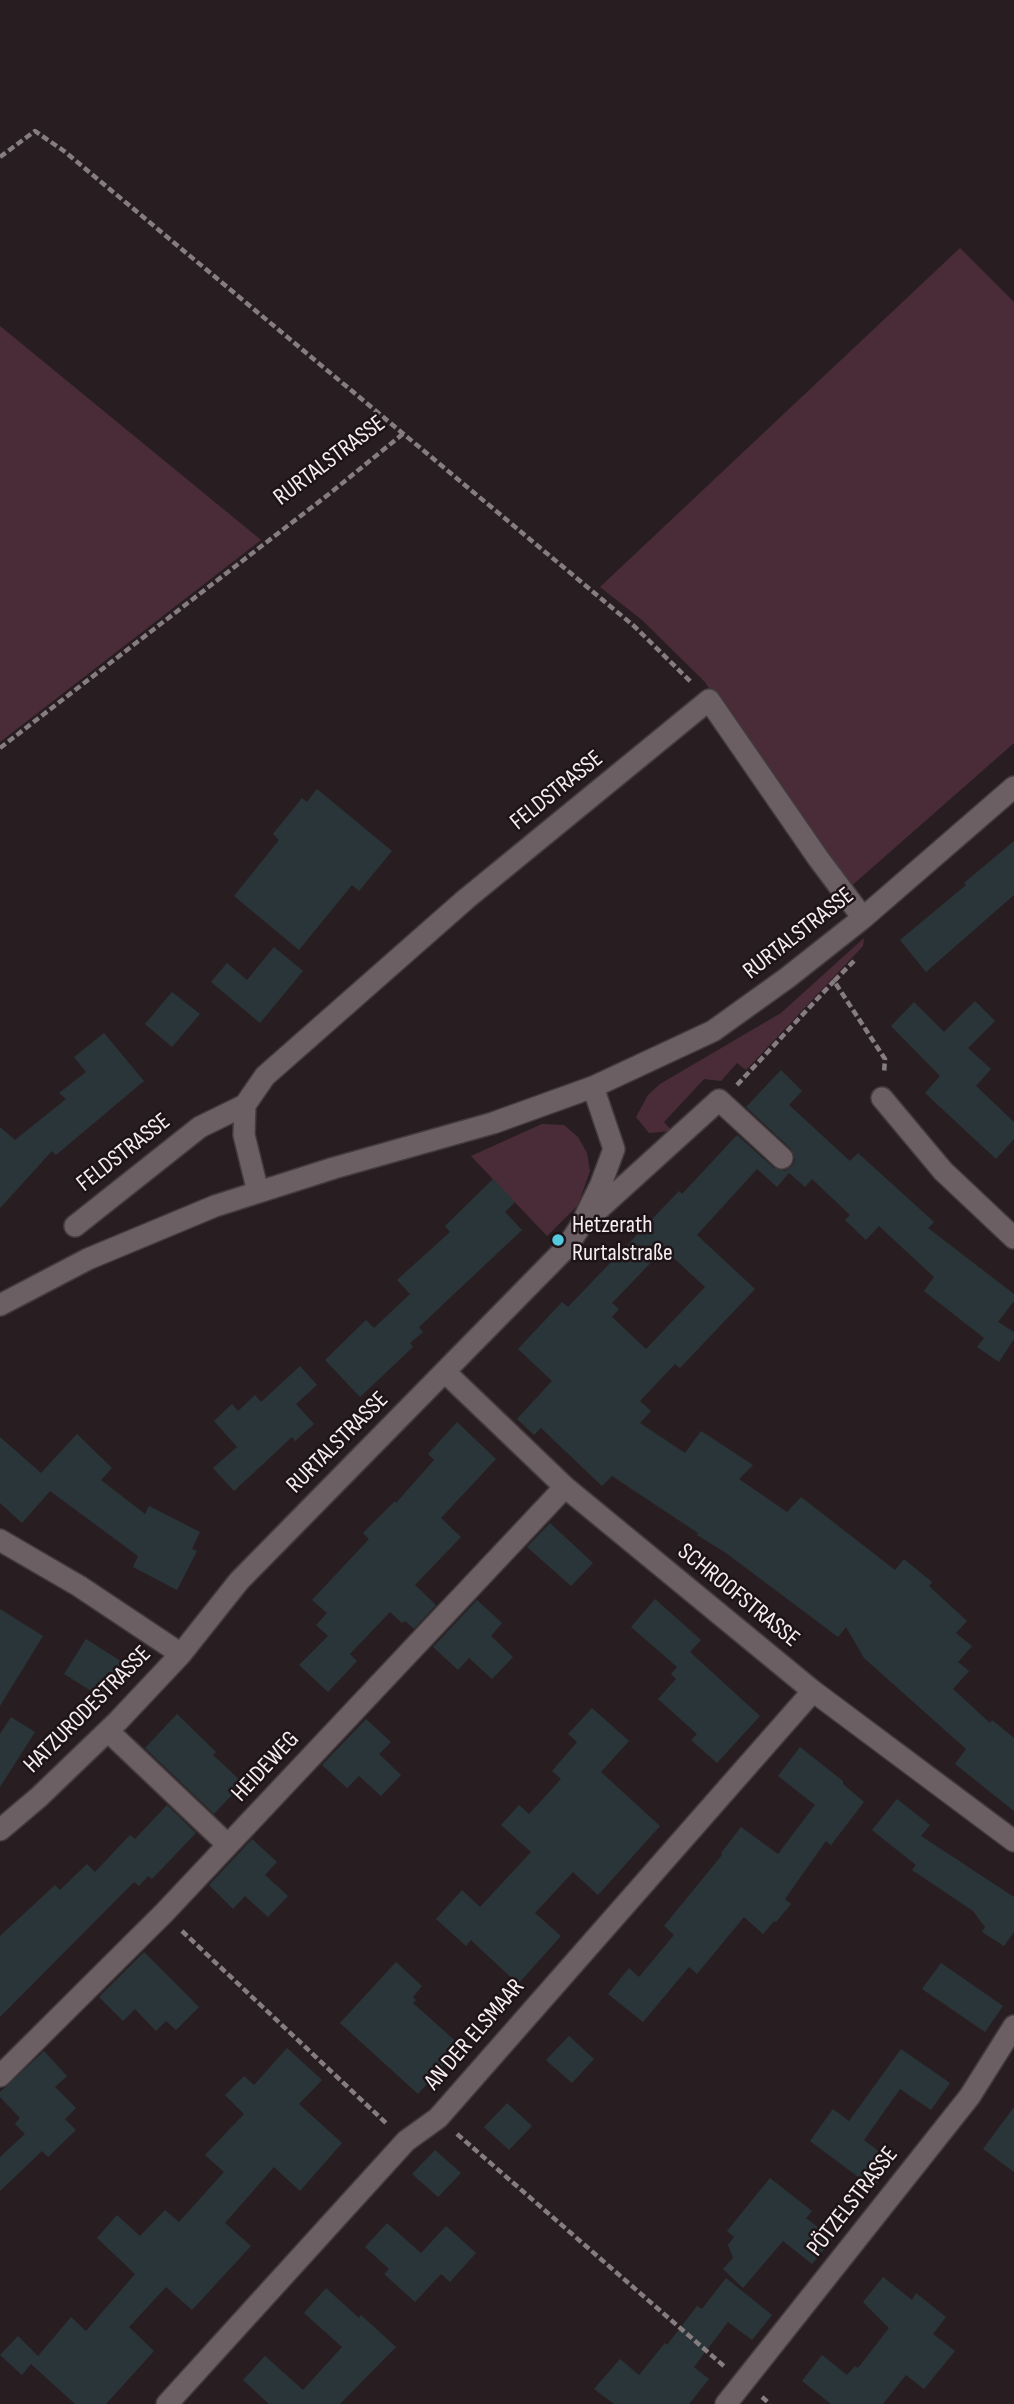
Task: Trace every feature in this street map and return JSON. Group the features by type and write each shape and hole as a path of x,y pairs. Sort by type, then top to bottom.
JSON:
{"street":[{"name":"FELDSTRASSE","path":"75,1226 201,1126 245,1105 265,1076 466,899 709,700"},
{"path":"709,700 818,859 863,918"},
{"name":"RURTALSTRASSE","path":"0,1305 88,1259 215,1206 493,1123 593,1087 713,1031 787,978 863,918 1014,787"},
{"name":"RURTALSTRASSE","path":"181,1654 239,1580 566,1248 580,1227 601,1184 614,1149 593,1087"},
{"path":"882,1098 943,1171 1014,1238"},
{"path":"580,1227 719,1100 782,1158"},
{"path":"245,1105 244,1135 258,1192"},
{"name":"SCHROOFSTRASSE","path":"445,1372 565,1488 813,1691 1014,1841"},
{"name":"HEIDEWEG","path":"0,2076 164,1913 565,1488"},
{"path":"0,1540 79,1586 181,1654"},
{"name":"HATZURODESTRASSE","path":"0,1830 108,1731 181,1654"},
{"name":"AN DER ELSMAAR","path":"167,2404 406,2141 438,2118 813,1691"},
{"path":"108,1731 228,1845"},
{"name":"PÖTZELSTRASSE","path":"726,2404 970,2096 1014,2026"}],"path":[{"path":"0,158 35,131 64,151 404,433"},
{"name":"RURTALSTRASSE","path":"0,748 329,495 404,433 634,626 709,700"},
{"path":"719,1100 729,1093 858,957"},
{"path":"834,981 885,1059 882,1098"},
{"path":"164,1913 406,2141"},
{"path":"438,2118 743,2383"}],"shaded area":[{"path":"960,248 1014,302 1014,743 849,888 781,805 705,682 642,620 600,587"},
{"path":"0,326 261,540 0,742"},
{"path":"864,938 863,946 746,1070 737,1063 721,1081 704,1079 664,1122 672,1131 649,1133 636,1117 648,1095 660,1084 781,1013"},
{"path":"542,1124 564,1125 578,1137 587,1153 590,1171 578,1205 547,1236 471,1156"}],"building":[{"path":"317,789 392,851 359,891 352,885 299,950 234,896 279,840 273,834 302,798 307,802"},
{"path":"1014,841 1014,895 926,972 900,940"},
{"path":"274,947 303,971 260,1023 211,982 227,963 247,980"},
{"path":"172,992 200,1014 172,1047 145,1024"},
{"path":"975,1001 995,1021 968,1048 991,1069 976,1086 1014,1122 1014,1139 996,1159 925,1093 940,1076 891,1026 914,1002 944,1032"},
{"path":"104,1033 144,1081 56,1155 52,1151 0,1208 0,1127 15,1140 66,1099 59,1093 86,1072 74,1057"},
{"path":"781,1070 802,1091 789,1105 850,1161 858,1153 934,1222 928,1228 1014,1294 1014,1301 998,1322 1014,1332 1014,1339 999,1362 977,1347 984,1338 924,1291 934,1277 879,1226 866,1240 845,1220 850,1215 812,1179 805,1187 789,1173 777,1187 757,1169 697,1235 755,1289 680,1368 675,1364 640,1401 651,1411 640,1423 685,1453 701,1431 753,1465 739,1479 787,1512 801,1497 895,1570 904,1559 932,1582 929,1586 967,1621 956,1633 972,1646 958,1662 969,1671 953,1689 990,1723 992,1720 1014,1738 1014,1811 955,1764 966,1749 864,1658 846,1627 838,1637 726,1553 697,1535 698,1533 612,1476 602,1486 541,1428 534,1435 517,1419 552,1381 518,1349 562,1302 568,1307 679,1191 682,1194 737,1135 774,1168 785,1171 792,1166 795,1160 791,1149 746,1107","holes":["664,1249 705,1287 646,1349 612,1317 619,1309 612,1303"]},
{"path":"493,1179 515,1202 505,1212 522,1230 419,1327 423,1332 410,1343 413,1347 360,1397 325,1360 366,1320 374,1328 410,1294 397,1280 450,1232 445,1226"},
{"path":"300,1366 317,1385 296,1404 314,1424 295,1441 292,1437 234,1491 213,1468 237,1447 214,1421 232,1404 238,1411 255,1395 261,1402"},
{"path":"457,1422 496,1459 441,1518 461,1537 415,1585 436,1605 414,1629 390,1612 350,1654 357,1661 328,1692 299,1665 328,1636 316,1625 327,1613 312,1600 369,1539 363,1533 395,1501 396,1503 434,1460 428,1454"},
{"path":"77,1434 112,1468 101,1480 145,1514 149,1506 200,1532 192,1549 197,1551 177,1590 133,1567 138,1556 50,1491 22,1523 0,1503 0,1437 41,1473"},
{"path":"550,1523 593,1563 571,1586 527,1547"},
{"path":"655,1599 701,1640 690,1652 760,1716 717,1763 691,1740 697,1734 658,1699 676,1679 671,1674 677,1667 631,1627"},
{"path":"477,1600 502,1623 491,1636 513,1657 492,1679 469,1658 458,1670 433,1647"},
{"path":"0,1609 43,1636 0,1706"},
{"path":"86,1639 127,1665 104,1699 64,1674"},
{"path":"592,1708 629,1741 601,1772 660,1826 598,1895 573,1872 535,1913 561,1936 518,1984 471,1940 466,1946 436,1919 462,1890 480,1907 531,1852 501,1825 519,1805 529,1814 561,1779 552,1771 577,1742 568,1734"},
{"path":"177,1714 216,1752 213,1755 243,1783 214,1814 145,1748"},
{"path":"11,1717 35,1732 0,1787 0,1734"},
{"path":"366,1719 391,1742 379,1754 401,1775 381,1796 359,1776 347,1788 322,1765"},
{"path":"800,1747 843,1781 843,1784 864,1802 831,1845 826,1841 785,1899 791,1904 776,1922 763,1934 744,1917 697,1974 689,1967 643,2022 608,1994 629,1968 639,1977 674,1935 664,1926 722,1855 741,1827 778,1854 815,1805 778,1776"},
{"path":"897,1799 930,1825 921,1836 1014,1897 1014,1932 1004,1946 982,1932 985,1927 973,1911 912,1870 916,1865 872,1830"},
{"path":"167,1805 196,1833 152,1879 148,1876 139,1886 134,1882 0,2017 0,1936 55,1885 60,1890 87,1864 95,1872 130,1835 135,1839"},
{"path":"252,1839 277,1862 265,1875 288,1896 268,1917 245,1896 233,1909 209,1885"},
{"path":"144,1952 199,2007 176,2030 166,2021 156,2031 135,2009 123,2021 99,1997"},
{"path":"396,1962 422,1986 413,1997 416,2000 413,2003 461,2046 418,2094 340,2023"},
{"path":"941,1963 1003,2006 985,2032 922,1989"},
{"path":"569,2036 594,2059 572,2083 546,2060"},
{"path":"287,2048 322,2080 299,2104 342,2143 300,2191 274,2167 225,2223 251,2246 192,2310 166,2287 129,2327 154,2351 106,2404 75,2404 31,2364 22,2375 0,2355 18,2336 38,2356 71,2317 86,2331 135,2274 97,2238 117,2215 140,2236 165,2210 179,2222 224,2172 205,2155 244,2114 225,2095 244,2076 254,2085"},
{"path":"901,2049 950,2083 931,2110 900,2089 864,2140 893,2162 873,2188 810,2141 833,2109 849,2121"},
{"path":"44,2051 67,2076 55,2087 76,2108 65,2119 76,2130 48,2157 42,2151 0,2191 0,2157 25,2134 15,2124 20,2118 0,2097 0,2092"},
{"path":"507,2103 532,2126 509,2150 484,2127"},
{"path":"1014,2107 1014,2172 983,2149"},
{"path":"435,2150 461,2173 438,2197 412,2174"},
{"path":"770,2178 812,2211 806,2218 833,2239 812,2264 783,2241 743,2288 723,2269 733,2258 728,2245 734,2237 727,2231"},
{"path":"387,2223 421,2253 446,2226 476,2253 450,2282 441,2274 415,2302 384,2274 389,2269 365,2247"},
{"path":"883,2277 912,2300 916,2293 946,2317 933,2334 955,2351 924,2389 906,2375 883,2404 831,2404 802,2381 822,2355 847,2375 855,2366 858,2368 889,2328 863,2302"},
{"path":"726,2278 772,2315 752,2340 728,2322 694,2367 709,2379 689,2404 614,2404 594,2389 620,2359 639,2375 665,2343 667,2345 697,2306 702,2309"},
{"path":"326,2288 396,2347 340,2404 269,2404 243,2380 265,2356 303,2390 342,2347 304,2313"}],"place":[{"name":"Hetzerath Rurtalstraße","path":"558,1240"}]}
